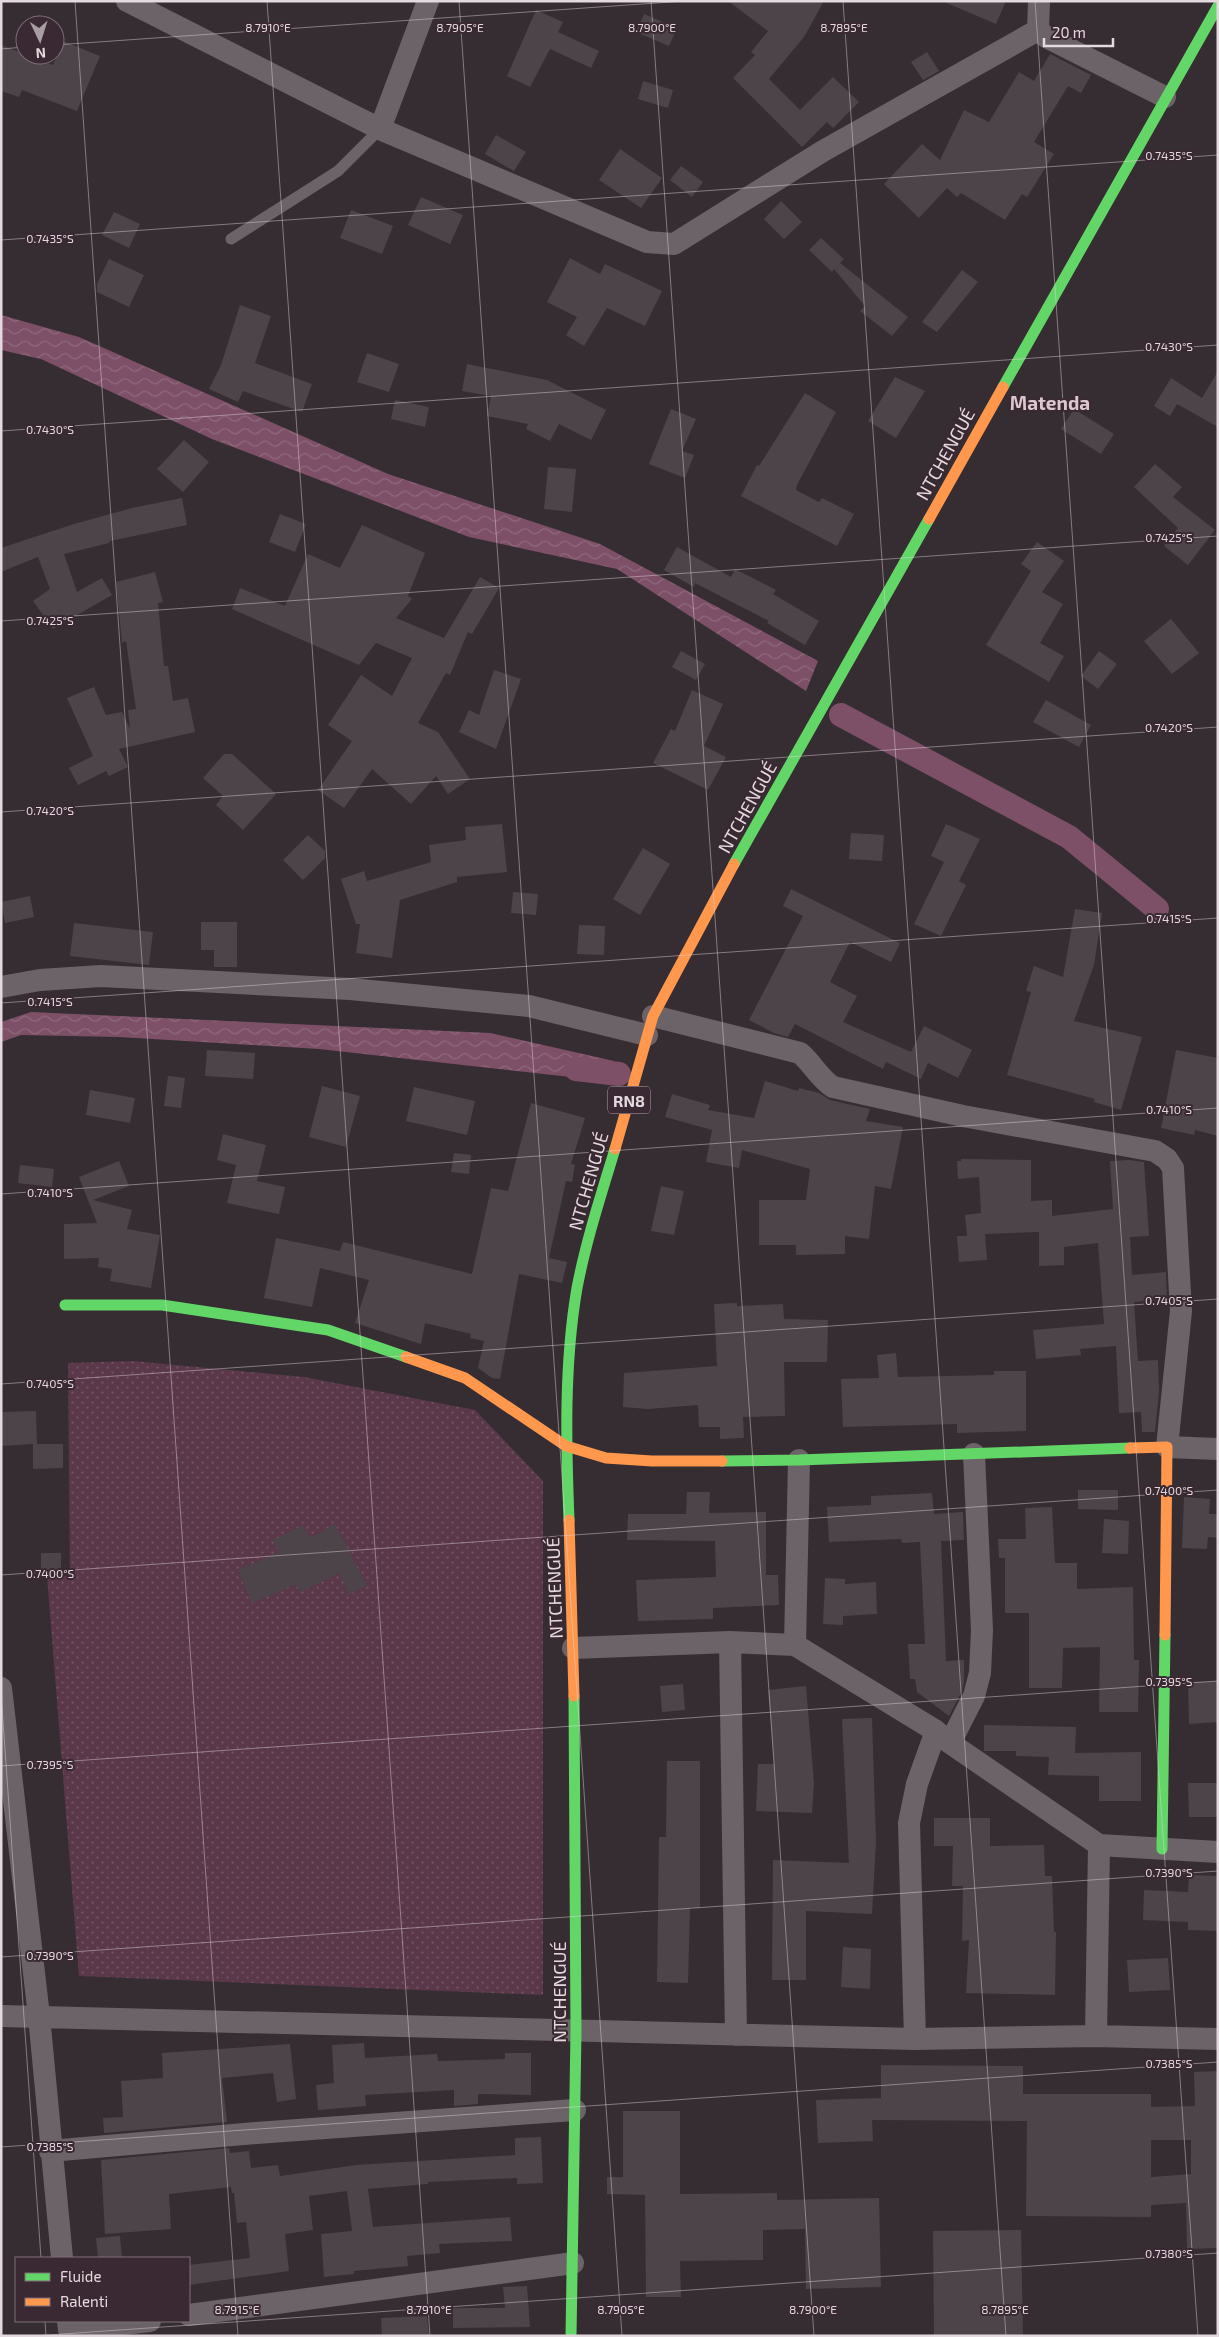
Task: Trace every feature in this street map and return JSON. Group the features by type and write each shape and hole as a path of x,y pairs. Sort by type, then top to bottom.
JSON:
{"main road":[{"name":"NTCHENGUÉ","path":"571,2336 576,2031 573,1648 566,1446 570,1367 577,1290 587,1245 650,1026 699,927 1218,6"},
{"path":"65,1305 162,1305 328,1330 465,1378 566,1446 606,1458 652,1461 799,1460 1167,1447 1162,1849"}],"street":[{"path":"128,1 380,129 647,242 674,244 823,151 1038,30"},
{"path":"380,129 428,1"},
{"path":"1038,30 1039,1"},
{"path":"1038,30 1046,37 1165,97"},
{"path":"1,987 40,980 101,976 350,989 529,1006 800,1053 814,1065 821,1080 833,1087 963,1116 1155,1151 1168,1159 1173,1168 1181,1311 1167,1447 1218,1449"},
{"path":"915,2039 909,1823 917,1784 942,1737 974,1696 980,1673 982,1630 974,1454"},
{"path":"795,1645 799,1460"},
{"path":"573,1648 730,1642 795,1645 942,1737 1099,1845 1218,1852"},
{"path":"730,1642 736,2035"},
{"path":"1,1688 39,2016 50,2152 62,2257"},
{"path":"1096,2036 1099,1845"},
{"path":"1,2016 915,2039 1096,2036 1218,2039"},
{"path":"50,2152 256,2133 575,2110"},
{"path":"190,2315 573,2263"},
{"path":"68,2322 69,2330 141,2322"}],"lane":[{"path":"231,239 338,171 380,129"}],"shaded area":[{"path":"133,1361 304,1377 475,1410 543,1481 543,1995 79,1976 47,1576 70,1576 68,1363"}],"water":[{"path":"1,315 79,337 388,474 600,544 818,661 806,691 617,569 469,537 212,439 41,359 1,350"},
{"path":"31,1012 490,1033 614,1061 606,1081 319,1049 119,1037 21,1035 1,1042 1,1022"}],"building":[{"path":"728,1 824,1 804,37 769,79 800,110 833,77 859,102 833,128 827,122 802,147 733,78 755,55 751,52 768,31"},
{"path":"942,1 1006,1 996,24"},
{"path":"536,10 563,22 558,32 599,51 591,68 550,49 530,87 507,76"},
{"path":"644,14 677,28 669,46 636,32"},
{"path":"65,42 100,56 77,111 22,90 19,97 1,91 1,45 15,50 15,65 65,65"},
{"path":"927,52 939,71 923,80 911,62"},
{"path":"1050,54 1091,75 1081,93 1068,86 1034,142 1054,154 1027,197 1022,194 1005,220 961,193 957,197 947,188 919,218 884,184 922,144 940,160 964,110 989,122 1019,72 1034,81"},
{"path":"643,81 673,90 668,108 638,99"},
{"path":"496,135 526,152 514,171 485,154"},
{"path":"620,149 662,178 641,208 599,180"},
{"path":"681,166 703,182 692,197 670,180"},
{"path":"421,197 463,215 450,244 408,225"},
{"path":"781,201 802,222 784,239 764,219"},
{"path":"351,210 393,226 382,254 340,238"},
{"path":"114,212 140,224 129,248 102,235"},
{"path":"821,238 844,259 840,263 908,317 892,336 860,311 865,306 834,269 832,272 809,250"},
{"path":"570,258 600,274 605,264 662,291 645,326 607,308 584,346 566,335 577,317 547,302"},
{"path":"109,259 144,275 129,307 97,292 97,284"},
{"path":"962,270 978,282 937,332 922,322"},
{"path":"240,305 271,316 255,363 312,384 302,412 243,391 238,402 209,389 221,365"},
{"path":"367,353 399,364 389,392 357,382"},
{"path":"467,364 547,380 606,410 591,440 559,424 550,441 526,429 528,424 487,416 491,396 462,391"},
{"path":"1218,371 1218,427 1177,404 1170,416 1154,406 1171,378 1202,398"},
{"path":"895,377 925,391 896,438 868,421"},
{"path":"805,393 836,412 796,490 819,502 822,498 854,514 837,546 741,496 757,465 759,466"},
{"path":"395,400 429,407 425,427 391,419"},
{"path":"671,409 696,419 682,451 694,455 685,478 649,464"},
{"path":"1074,409 1114,434 1101,454 1061,429"},
{"path":"184,440 209,462 183,492 157,469"},
{"path":"1155,464 1182,487 1173,497 1215,530 1188,565 1164,546 1178,528 1134,487"},
{"path":"548,467 576,469 572,512 544,509"},
{"path":"182,498 187,525 110,541 109,543 64,554 77,592 102,578 112,595 53,629 33,601 50,589 38,557 1,572 1,548 74,524 132,508"},
{"path":"280,514 306,524 295,552 269,542"},
{"path":"362,525 425,553 408,596 412,599 396,618 444,638 480,577 499,588 472,634 468,632 450,675 446,673 418,723 438,732 470,779 448,794 436,776 411,804 372,769 344,808 318,790 352,741 328,725 361,675 392,696 412,658 376,643 359,665 232,609 240,588 285,606 308,554 340,568"},
{"path":"1037,542 1064,561 1042,592 1063,604 1040,643 1064,656 1049,682 986,645 1031,571 1021,564"},
{"path":"677,547 731,577 735,569 776,590 773,594 819,621 805,645 767,623 769,621 695,583 694,587 664,570"},
{"path":"155,572 163,602 158,603 164,666 168,666 173,701 188,698 195,732 119,749 128,767 109,776 106,771 78,785 69,768 93,756 67,698 94,687 106,715 122,712 130,729 128,710 136,709 126,641 122,643 116,582"},
{"path":"1171,619 1199,653 1172,674 1144,641"},
{"path":"681,651 705,664 696,680 672,667"},
{"path":"1099,651 1117,664 1098,689 1081,676"},
{"path":"494,670 521,679 496,749 459,732 469,710 479,715"},
{"path":"692,690 723,704 704,746 726,757 708,790 653,763 671,729 675,731"},
{"path":"1046,700 1091,725 1079,747 1033,722"},
{"path":"224,754 232,754 276,794 243,830 216,805 223,796 203,778"},
{"path":"502,824 507,872 457,877 457,882 400,900 392,958 356,953 360,924 356,924 341,879 364,871 367,881 431,862 429,845 466,840 465,827"},
{"path":"946,824 980,839 959,881 966,885 941,936 914,924 944,862 931,856"},
{"path":"851,833 884,835 882,861 849,859"},
{"path":"308,835 325,851 325,858 303,880 283,860"},
{"path":"643,848 670,864 640,915 613,899"},
{"path":"791,889 900,943 891,962 850,942 830,982 857,996 843,1022 911,1052 924,1026 943,1035 972,1050 958,1078 928,1063 921,1079 886,1062 883,1069 795,1024 788,1037 774,1033 749,1020 803,916 783,906"},
{"path":"513,892 538,894 536,915 511,913"},
{"path":"30,896 34,917 5,923 1,902"},
{"path":"1075,909 1102,913 1094,965 1074,1021 1142,1037 1121,1110 1094,1102 1095,1099 1007,1075 1031,992 1026,991 1034,966 1063,977"},
{"path":"201,922 237,922 237,967 214,967 214,950 201,950"},
{"path":"74,923 153,932 149,965 70,956"},
{"path":"579,925 605,926 604,955 577,954"},
{"path":"207,1050 255,1053 253,1079 205,1076"},
{"path":"1176,1050 1218,1058 1218,1136 1195,1130 1194,1135 1161,1128"},
{"path":"168,1076 185,1078 181,1108 164,1106"},
{"path":"765,1081 798,1091 799,1088 819,1093 830,1100 870,1109 866,1121 903,1127 891,1189 875,1186 869,1239 845,1236 845,1254 796,1255 796,1245 759,1245 759,1200 806,1200 810,1169 742,1150 739,1168 706,1162 712,1130 665,1117 672,1094 710,1105 708,1110 754,1118"},
{"path":"322,1086 360,1096 346,1147 309,1137"},
{"path":"414,1087 475,1101 467,1135 406,1121"},
{"path":"90,1090 135,1098 130,1123 86,1115"},
{"path":"531,1103 585,1118 571,1164 575,1165 572,1182 566,1181 549,1258 567,1262 562,1283 519,1274 500,1379 492,1378 478,1368 484,1341 470,1338 471,1334 425,1323 421,1344 355,1323 369,1280 320,1268 312,1307 264,1298 276,1238 340,1251 343,1242 472,1274 491,1188 508,1191"},
{"path":"223,1134 266,1145 257,1181 285,1187 279,1214 227,1203 236,1165 217,1160"},
{"path":"454,1153 471,1155 469,1174 451,1172"},
{"path":"961,1159 1031,1160 1031,1201 1052,1200 1052,1216 1113,1209 1110,1161 1129,1160 1144,1162 1149,1236 1130,1237 1132,1275 1166,1272 1167,1299 1134,1302 1138,1361 1158,1360 1159,1392 1155,1432 1142,1432 1141,1412 1119,1413 1116,1346 1080,1349 1081,1355 1036,1359 1033,1330 1104,1324 1098,1243 1064,1247 1064,1265 1039,1266 1039,1232 985,1234 987,1260 959,1262 957,1236 967,1236 965,1215 981,1213 979,1177 958,1179 957,1161 961,1161"},
{"path":"119,1161 129,1186 93,1200 132,1210 127,1229 160,1235 151,1288 110,1281 112,1269 98,1267 99,1258 64,1259 64,1224 97,1223 79,1177"},
{"path":"20,1165 54,1169 52,1187 18,1183"},
{"path":"661,1186 684,1191 674,1235 651,1231"},
{"path":"737,1303 737,1306 783,1304 784,1319 828,1320 827,1362 784,1362 785,1416 743,1417 744,1438 720,1439 720,1427 699,1427 698,1405 648,1409 623,1407 624,1373 717,1366 714,1304"},
{"path":"896,1353 898,1377 994,1375 994,1371 1026,1371 1026,1431 957,1433 957,1424 843,1427 841,1379 879,1378 877,1355"},
{"path":"36,1411 37,1444 63,1444 63,1468 33,1469 33,1444 1,1446 1,1412"},
{"path":"1078,1490 1118,1490 1118,1510 1078,1509"},
{"path":"687,1492 710,1492 709,1513 766,1512 766,1575 778,1575 779,1605 713,1608 713,1619 638,1621 636,1580 716,1577 715,1541 627,1540 628,1514 686,1514"},
{"path":"932,1493 934,1514 963,1512 964,1540 941,1541 946,1661 964,1660 962,1691 949,1716 917,1692 915,1679 910,1679 908,1644 925,1644 920,1542 902,1543 901,1539 829,1542 827,1507 871,1505 871,1496"},
{"path":"1184,1497 1210,1499 1209,1514 1218,1514 1218,1538 1208,1537 1207,1549 1182,1548"},
{"path":"1052,1507 1055,1563 1077,1563 1077,1589 1133,1587 1134,1660 1139,1660 1138,1712 1099,1712 1100,1647 1063,1648 1062,1688 1029,1688 1029,1613 1005,1613 1005,1558 999,1558 998,1539 1026,1539 1025,1508"},
{"path":"1104,1519 1129,1521 1128,1554 1102,1553"},
{"path":"335,1524 367,1586 349,1594 339,1573 300,1592 296,1584 252,1603 238,1570 279,1552 273,1540 303,1525 310,1538"},
{"path":"41,1553 61,1553 61,1572 41,1572"},
{"path":"825,1578 845,1579 845,1584 876,1582 877,1614 843,1616 843,1625 823,1624"},
{"path":"1218,1681 1218,1722 1189,1724 1188,1682"},
{"path":"683,1684 685,1710 662,1712 660,1686"},
{"path":"806,1686 814,1783 812,1813 756,1811 758,1764 774,1764 768,1690"},
{"path":"872,1718 876,1842 872,1914 806,1911 806,1980 772,1980 773,1860 849,1863 842,1719"},
{"path":"984,1725 1076,1727 1075,1753 1141,1752 1141,1801 1099,1801 1099,1776 1048,1775 1049,1757 1016,1756 1016,1751 984,1751"},
{"path":"667,1761 700,1761 700,1908 690,1908 688,1983 657,1982 659,1837 666,1837"},
{"path":"1188,1783 1218,1783 1218,1817 1189,1817"},
{"path":"934,1818 990,1818 990,1846 1044,1845 1045,1876 1052,1876 1054,1932 1056,1932 1055,1995 966,1993 969,1940 962,1941 963,1886 952,1886 953,1846 934,1846"},
{"path":"1189,1875 1218,1876 1218,1931 1188,1930 1188,1922 1143,1920 1144,1890 1188,1892"},
{"path":"843,1947 871,1949 870,1989 841,1987"},
{"path":"1168,1958 1170,1990 1129,1992 1127,1960"},
{"path":"364,2043 365,2058 437,2054 438,2061 505,2059 505,2053 531,2053 531,2095 478,2094 478,2104 454,2106 454,2090 365,2095 366,2106 318,2110 316,2085 334,2083 332,2045"},
{"path":"290,2044 296,2099 277,2102 273,2073 222,2078 227,2122 104,2133 103,2118 123,2117 121,2081 163,2078 162,2053"},
{"path":"881,2065 1023,2066 1023,2094 1151,2094 1151,2107 1195,2106 1194,2072 1218,2071 1218,2248 1187,2249 1186,2203 1151,2205 1151,2217 1026,2216 1027,2121 872,2120 873,2141 818,2143 816,2100 881,2098","holes":["1151,2140 1191,2140 1191,2174 1151,2177"]},
{"path":"623,2111 680,2111 680,2194 777,2193 777,2200 879,2198 881,2287 806,2289 805,2229 763,2230 763,2260 680,2261 681,2297 646,2297 645,2195 607,2194 607,2177 623,2177"},
{"path":"541,2137 543,2183 517,2184 517,2178 428,2182 428,2184 368,2189 373,2227 510,2217 512,2241 439,2244 440,2253 407,2256 408,2266 354,2271 354,2274 324,2277 321,2234 352,2231 347,2191 309,2196 313,2230 285,2234 289,2271 190,2285 190,2265 250,2258 246,2222 237,2223 234,2193 232,2193 231,2187 169,2194 171,2229 105,2234 101,2160 229,2148 230,2153 249,2151 251,2168 278,2165 280,2176 356,2165 515,2155 515,2138"},
{"path":"1021,2230 1023,2336 934,2336 933,2231"},
{"path":"120,2236 122,2257 98,2257 96,2238"},
{"path":"527,2286 530,2327 453,2328 453,2308 505,2308 503,2287"},
{"path":"427,2316 429,2336 382,2336 381,2318"}],"waterway":[{"path":"841,715 1069,837 1157,909"},
{"path":"576,1069 619,1074"}],"traffic: fast":[{"path":"1003,387 1218,6"},
{"path":"734,864 929,519"},
{"path":"569,1520 567,1404 573,1317 585,1253 615,1149"},
{"path":"65,1305 162,1305 328,1330 406,1357"},
{"path":"722,1461 1130,1448"},
{"path":"1162,1849 1165,1635"},
{"path":"571,2336 576,2031 574,1696"}],"traffic: slow":[{"path":"929,519 1003,387"},
{"path":"615,1149 653,1016 734,864"},
{"path":"406,1357 465,1378 566,1446 606,1458 652,1461 722,1461"},
{"path":"1130,1448 1167,1447 1165,1635"},
{"path":"569,1520 574,1696"}],"district":[{"name":"Matenda","path":"1050,402"}]}
